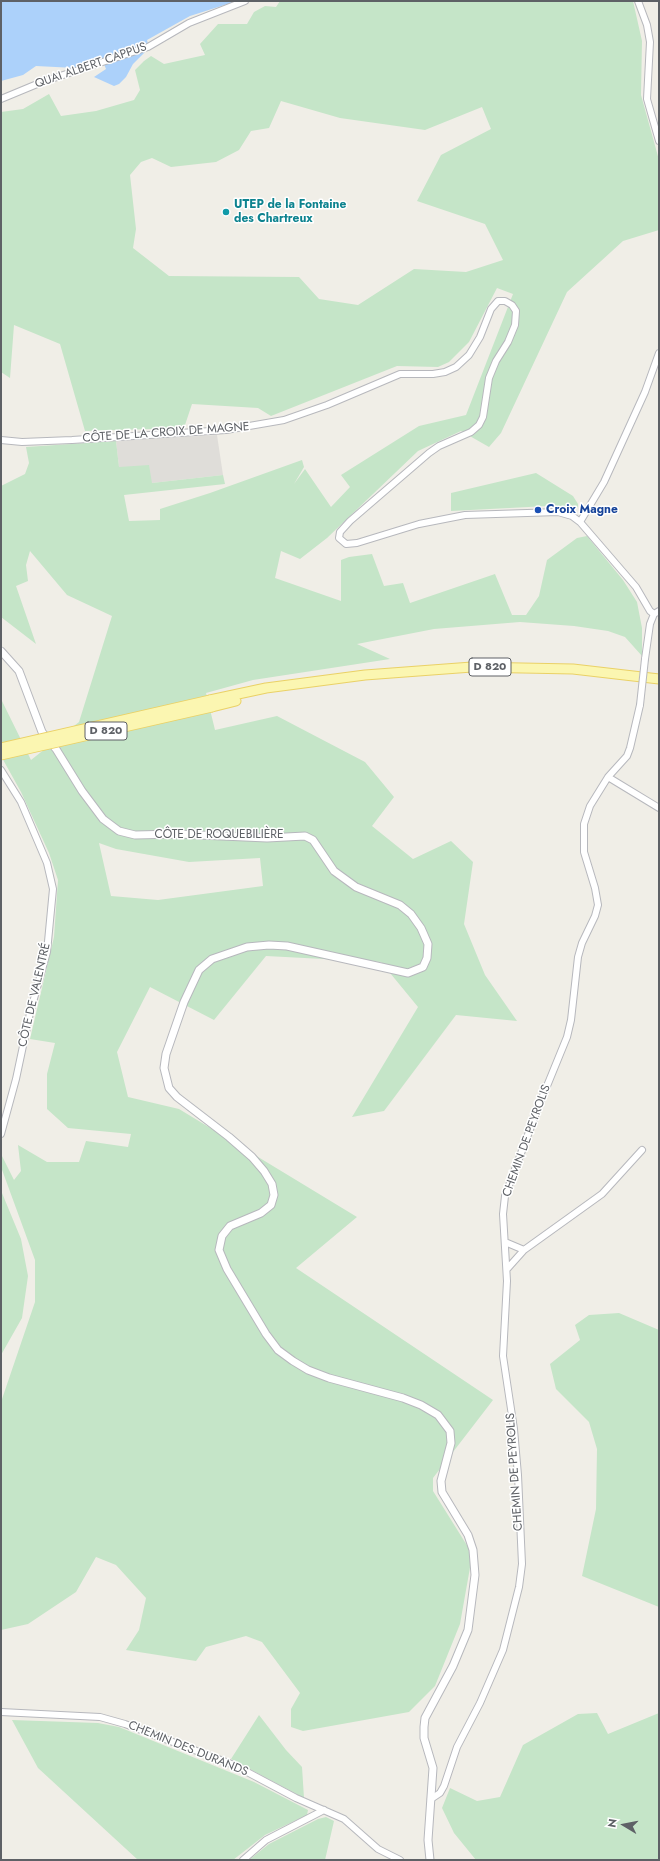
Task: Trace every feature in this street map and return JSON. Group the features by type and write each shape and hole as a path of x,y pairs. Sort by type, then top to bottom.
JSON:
{"main road":[{"name":"D 820","path":"1,748 321,682 410,670 472,666 573,669 659,679"},
{"name":"D 820","path":"1,755 211,704"}],"street":[{"name":"QUAI ALBERT CAPPUS","path":"1,99 42,82 148,47 189,23 245,1"},
{"path":"638,1 648,25 650,42 647,98 659,141"},
{"name":"CÔTE DE LA CROIX DE MAGNE","path":"1,440 22,442 72,440 226,430 284,420 327,405 400,374 433,374 445,372 456,367 469,355 480,338 491,309 498,301 505,301 512,305 516,311 515,325 508,342 496,361 489,378 483,417 479,425 471,432 434,449 350,521 340,532 339,538 346,544 357,543 418,524 465,515 558,512 572,516 580,522 636,587 650,611 656,612"},
{"path":"580,522 604,482 645,392 659,353"},
{"name":"CHEMIN DE PEYROLIS","path":"431,1798 440,1793 444,1786 457,1747 480,1703 503,1650 519,1587 522,1564 518,1475 514,1428 503,1356 507,1269 503,1214 508,1185 567,1037 571,1020 578,957 582,943 595,916 598,905 595,888 584,852 584,824 590,806 608,777 626,756 630,748 640,705 650,624 656,612"},
{"name":"CÔTE DE ROQUEBILIÈRE","path":"1,651 19,671 42,732 56,749 82,791 103,819 118,831 135,835 177,834 267,838 305,836 313,840 334,872 356,887 400,905 411,914 421,928 428,944 427,958 423,967 408,973 287,946 270,945 247,948 212,959 199,970 184,1002 166,1054 164,1068 169,1088 177,1097 229,1137 252,1157 264,1171 272,1184 274,1195 271,1205 261,1213 230,1226 222,1236 219,1250 227,1269 266,1334 278,1350 308,1370 329,1378 403,1398 421,1405 438,1415 450,1431 450,1450 441,1480 442,1492 468,1535 473,1550 476,1575 468,1630 453,1666 425,1718 424,1738 433,1768 428,1840 430,1860"},
{"name":"CÔTE DE VALENTRÉ","path":"1,770 21,802 49,868 53,889 47,952 30,1013 16,1079 1,1134"},
{"path":"608,777 659,808"},
{"path":"507,1269 524,1250 602,1194 642,1150"},
{"path":"505,1242 524,1250"},
{"name":"CHEMIN DES DURANDS","path":"1,1712 100,1717 126,1724 234,1765 296,1798 344,1819 378,1849 400,1860"},
{"path":"243,1860 266,1840 324,1810"}],"shaded area":[{"path":"217,435 223,475 152,483 119,467 116,441"}],"green space":[{"path":"280,1 633,1 642,41 641,95 659,160 659,230 623,241 567,292 501,433 489,447 461,431 418,451 327,538 300,559 281,551 275,578 341,601 341,560 349,557 372,554 384,586 403,583 410,603 495,574 512,615 526,615 539,596 547,560 577,538 587,536 623,580 637,602 642,628 642,656 625,637 608,631 574,626 520,622 434,629 357,644 390,659 253,680 206,693 215,730 277,716 365,762 394,797 372,826 413,859 451,841 473,862 464,924 485,975 517,1021 456,1015 384,1111 352,1117 418,1007 381,962 266,956 214,1020 150,987 117,1052 128,1097 179,1109 357,1217 296,1268 493,1400 433,1478 433,1491 468,1547 471,1562 460,1624 435,1686 409,1712 303,1731 291,1727 291,1709 300,1693 262,1642 246,1636 206,1647 196,1661 126,1650 139,1630 146,1598 116,1565 96,1557 76,1592 28,1624 1,1630 1,1402 35,1302 35,1260 1,1167 1,1154 14,1180 21,1171 18,1145 47,1162 79,1162 86,1141 128,1147 131,1134 68,1128 47,1109 47,1074 55,1043 30,1039 54,937 58,880 49,853 21,792 1,756 1,699 31,760 79,722 112,616 67,595 30,551 26,565 28,581 16,586 36,644 1,617 1,486 25,474 29,463 26,447 116,441 119,467 149,465 152,483 223,475 225,484 124,495 129,521 160,520 160,509 302,460 304,467 294,484 305,469 331,507 350,487 341,475 419,426 466,415 513,294 497,288 469,342 449,362 438,367 397,366 271,416 258,408 192,404 184,428 85,431 60,344 14,325 10,378 1,372 1,112 23,109 49,94 61,116 96,111 134,100 140,90 135,70 151,56 164,64 205,55 200,44 218,24 247,24 254,12 265,6 276,7","holes":["281,101 340,118 425,130 482,107 491,129 441,155 417,201 485,224 503,260 466,272 414,269 358,305 319,299 299,277 169,276 133,248 136,229 130,175 141,162 152,158 171,167 216,162 239,150 251,131 269,128","99,843 116,849 189,862 260,858 263,886 158,900 111,896"]},
{"path":"536,473 573,496 578,504 578,507 574,509 548,506 451,511 451,493"},
{"path":"2,1193 21,1239 28,1276 22,1318 1,1355"},
{"path":"619,1313 659,1330 659,1607 582,1576 596,1509 597,1449 589,1422 556,1389 550,1364 580,1340 575,1325 589,1315"},
{"path":"597,1713 608,1734 659,1713 659,1860 476,1860 454,1833 442,1808 450,1788 477,1801 500,1797 523,1745 578,1714"},
{"path":"259,1715 286,1750 302,1767 304,1798 231,1759"},
{"path":"12,1720 98,1723 119,1727 254,1782 308,1810 307,1815 265,1835 233,1860 138,1860 38,1768"},
{"path":"326,1817 334,1821 325,1860 249,1860 269,1844 318,1819"}],"water":[{"path":"1,1 237,1 190,16 147,40 148,44 145,52 133,64 126,77 119,84 114,86 94,77 106,69 102,59 75,68 36,66 23,75 1,81"}],"place":[{"name":"UTEP de la Fontaine des Chartreux","path":"226,212"},
{"name":"Croix Magne","path":"538,510"}]}
